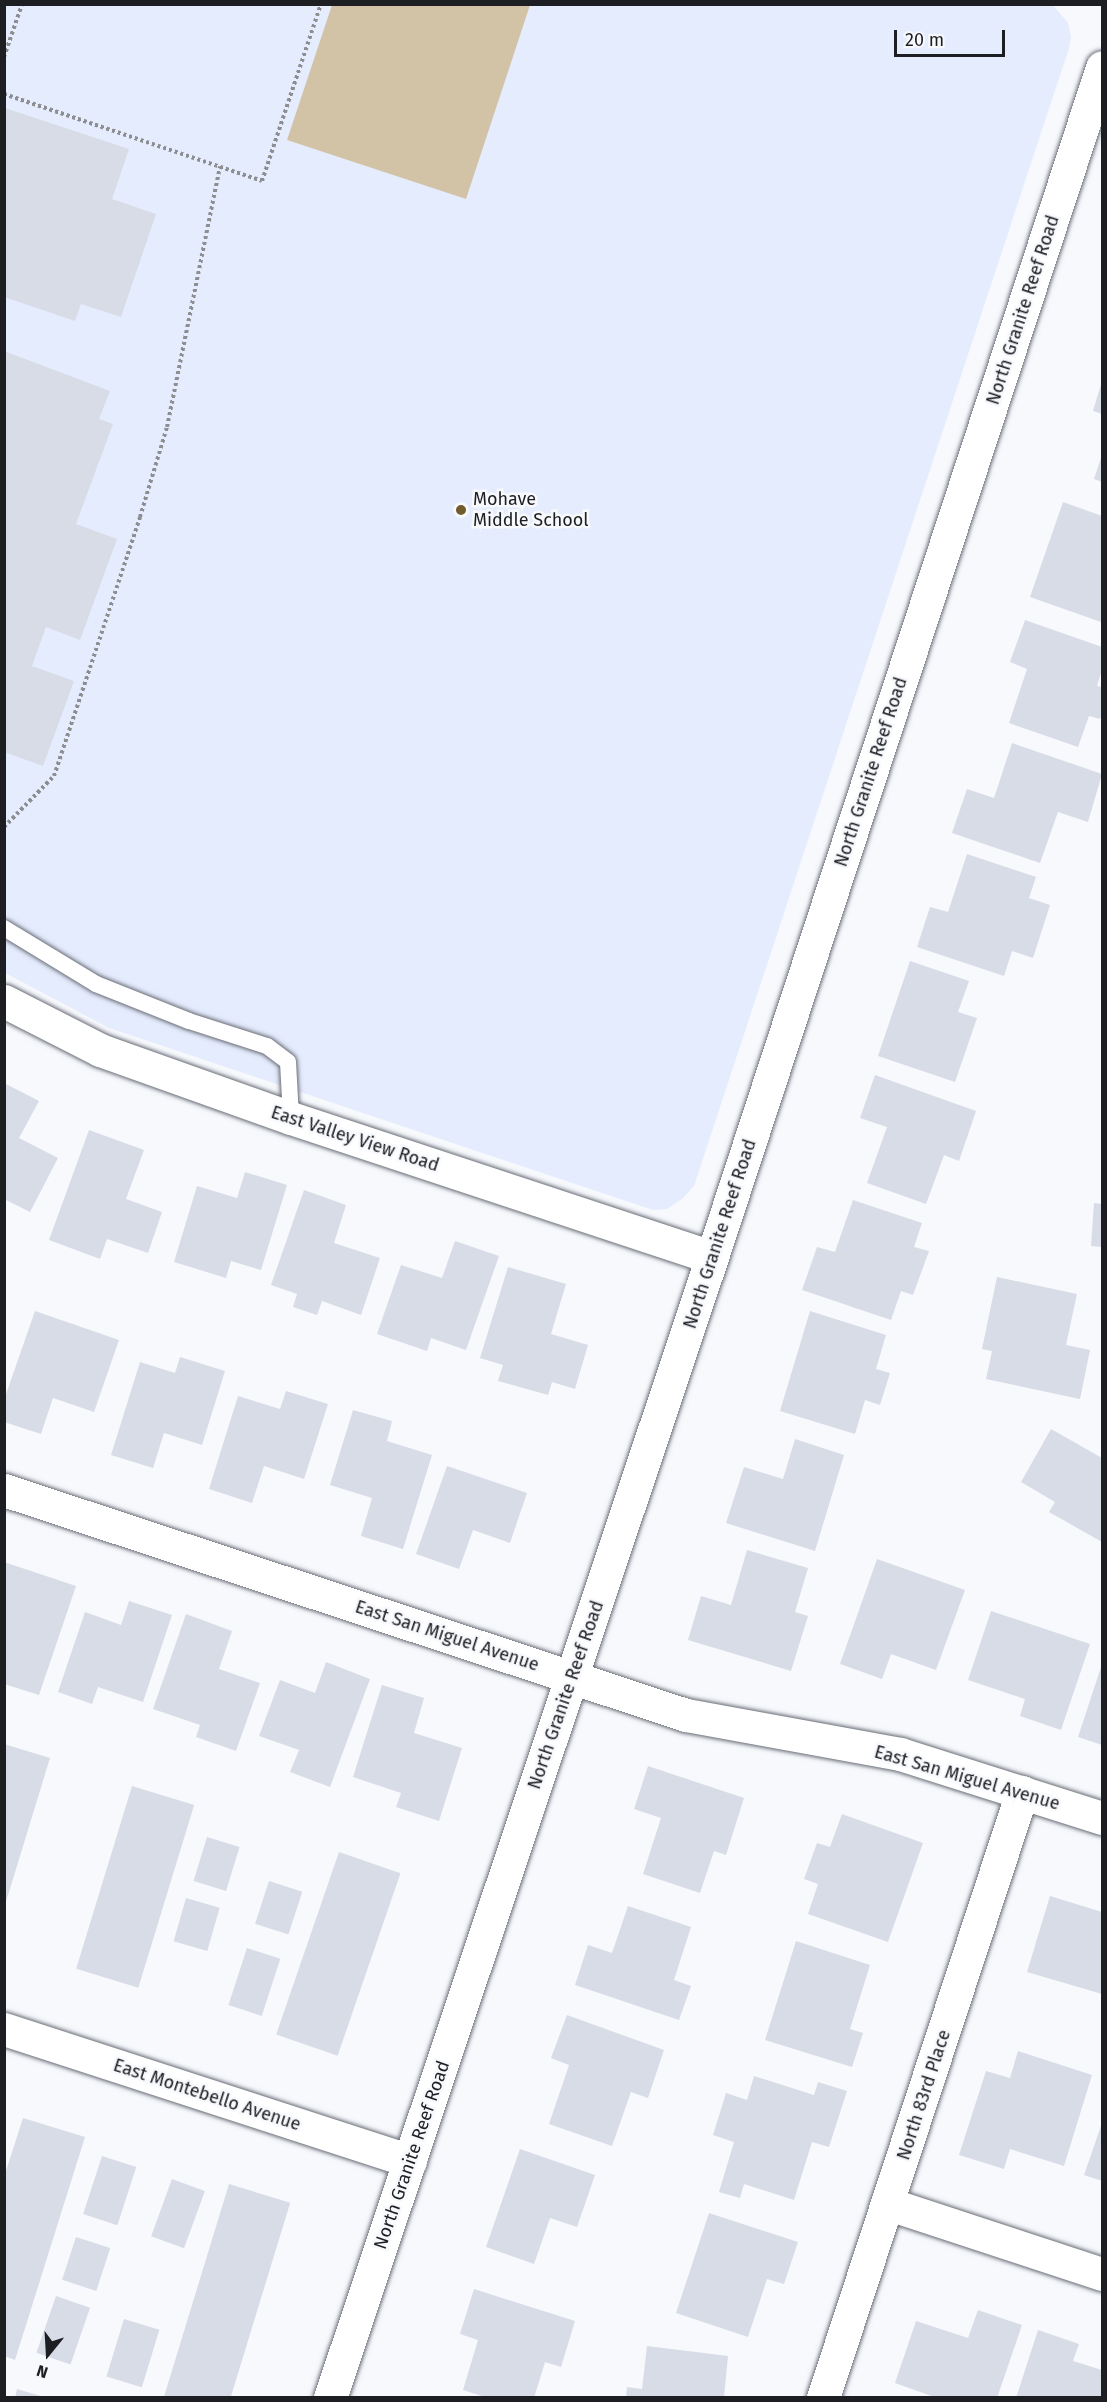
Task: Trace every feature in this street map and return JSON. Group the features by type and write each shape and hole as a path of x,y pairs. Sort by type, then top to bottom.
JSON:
{"street":[{"name":"North Granite Reef Road","path":"330,2397 712,1257 1102,67"},
{"name":"East Valley View Road","path":"4,1001 100,1050 291,1118 712,1257"},
{"name":"East San Miguel Avenue","path":"4,1490 686,1715 900,1754 1102,1818"},
{"name":"North 83rd Place","path":"823,2397 889,2204 1022,1792"},
{"name":"East Montebello Avenue","path":"4,2029 410,2161"},
{"path":"889,2204 1102,2274"}],"lane":[{"path":"4,928 96,984 189,1021 267,1046 288,1062 291,1118"}],"path":[{"path":"4,57 22,4"},
{"path":"4,94 262,180 321,4"},
{"path":"4,827 54,776 140,517 167,427 220,166"}],"shaded area":[{"name":"Mohave Middle School","path":"1052,4 1068,23 1071,37 1069,48 694,1186 682,1199 667,1209 653,1210 109,1028 5,973 4,5"},
{"path":"332,5 530,5 466,199 287,140"}],"building":[{"path":"5,108 129,149 112,199 156,214 121,317 81,304 75,321 4,297"},
{"path":"4,351 110,391 99,419 113,424 76,524 117,539 80,640 46,627 32,666 74,681 43,766 4,752"},
{"path":"1102,381 1102,414 1093,411"},
{"path":"1102,455 1102,482 1094,479"},
{"path":"1063,502 1102,516 1101,622 1030,597"},
{"path":"1025,620 1102,647 1102,670 1097,686 1102,687 1102,713 1100,719 1089,716 1078,747 1009,723 1027,669 1010,662"},
{"path":"1012,743 1102,774 1088,822 1058,812 1040,863 952,833 967,789 994,798"},
{"path":"967,854 1036,877 1029,898 1050,905 1033,958 1012,951 1004,976 917,947 930,907 948,912"},
{"path":"910,961 969,981 958,1012 977,1018 955,1082 878,1056"},
{"path":"875,1075 976,1111 959,1161 944,1155 926,1204 867,1183 887,1127 860,1118"},
{"path":"4,1083 39,1101 19,1138 58,1158 30,1212 4,1199"},
{"path":"89,1130 144,1150 126,1199 162,1212 148,1253 107,1239 100,1259 49,1240"},
{"path":"245,1172 287,1185 261,1270 231,1261 226,1278 174,1262 197,1186 237,1198"},
{"path":"304,1190 346,1205 334,1243 380,1258 361,1315 322,1301 317,1315 293,1307 297,1294 271,1285"},
{"path":"853,1200 922,1223 914,1247 929,1251 913,1295 901,1291 891,1320 802,1290 817,1247 835,1252"},
{"path":"1094,1203 1102,1204 1102,1247 1091,1246"},
{"path":"455,1241 499,1256 466,1350 431,1338 427,1351 377,1334 401,1265 442,1278"},
{"path":"508,1267 566,1284 551,1334 588,1345 575,1389 552,1382 548,1395 498,1381 503,1365 480,1358"},
{"path":"997,1277 1077,1294 1066,1345 1090,1350 1080,1399 986,1379 992,1351 982,1349"},
{"path":"35,1311 119,1340 94,1412 53,1398 41,1434 4,1422 4,1400"},
{"path":"810,1311 886,1335 876,1369 890,1373 880,1405 865,1400 855,1434 780,1411"},
{"path":"180,1357 225,1371 202,1445 164,1433 153,1468 111,1455 140,1362 175,1373"},
{"path":"286,1391 328,1404 304,1479 264,1466 252,1503 209,1489 238,1396 280,1409"},
{"path":"353,1410 392,1421 387,1441 432,1455 403,1549 361,1536 372,1498 330,1485"},
{"path":"1051,1429 1102,1458 1102,1542 1049,1512 1055,1502 1021,1482"},
{"path":"795,1439 844,1455 815,1551 726,1523 744,1467 783,1479"},
{"path":"447,1466 527,1493 510,1543 473,1530 459,1569 416,1554"},
{"path":"747,1550 808,1568 795,1612 808,1616 791,1671 688,1640 701,1596 731,1605"},
{"path":"877,1559 965,1590 936,1670 891,1654 882,1679 840,1664"},
{"path":"4,1562 76,1586 39,1695 4,1684"},
{"path":"129,1601 172,1615 143,1702 98,1687 92,1704 58,1692 85,1612 121,1625"},
{"path":"991,1611 1090,1644 1061,1730 1020,1716 1025,1699 968,1680"},
{"path":"186,1614 232,1631 219,1669 260,1683 236,1751 196,1737 200,1725 153,1709"},
{"path":"326,1662 370,1679 330,1787 290,1772 299,1750 259,1736 280,1680 315,1693"},
{"path":"1102,1664 1102,1745 1078,1737"},
{"path":"382,1685 424,1698 414,1733 462,1748 439,1821 396,1807 401,1793 353,1777"},
{"path":"4,1744 50,1758 5,1905 4,1905"},
{"path":"648,1766 744,1798 726,1855 714,1851 700,1893 643,1874 661,1818 634,1809"},
{"path":"132,1786 194,1805 138,1988 76,1969"},
{"path":"842,1814 923,1843 888,1942 808,1914 818,1884 804,1879 817,1843 830,1847"},
{"path":"207,1837 240,1847 226,1891 194,1881"},
{"path":"339,1852 400,1873 338,2056 276,2034"},
{"path":"269,1881 302,1892 288,1935 255,1924"},
{"path":"1050,1896 1102,1912 1102,1994 1027,1972"},
{"path":"186,1898 220,1908 207,1951 174,1941"},
{"path":"628,1906 691,1927 674,1980 691,1986 679,2020 575,1985 588,1945 612,1953"},
{"path":"796,1941 870,1965 850,2029 863,2033 852,2067 765,2040"},
{"path":"247,1948 280,1959 262,2016 228,2005"},
{"path":"567,2015 664,2050 648,2098 631,2092 612,2146 549,2124 569,2065 551,2058"},
{"path":"1018,2051 1092,2075 1064,2166 1010,2149 1004,2169 959,2155 986,2071 1010,2078"},
{"path":"754,2076 814,2095 818,2082 847,2091 829,2147 812,2142 794,2200 744,2184 740,2198 719,2192 734,2142 713,2135 726,2093 747,2100"},
{"path":"23,2118 85,2137 15,2360 4,2356 4,2177"},
{"path":"1102,2123 1102,2181 1084,2175"},
{"path":"520,2149 595,2175 577,2227 550,2218 534,2264 486,2247"},
{"path":"102,2156 136,2167 117,2225 83,2214"},
{"path":"172,2179 205,2191 184,2248 151,2236"},
{"path":"229,2184 290,2203 230,2398 164,2398"},
{"path":"709,2213 798,2242 784,2284 767,2279 748,2337 676,2313"},
{"path":"76,2237 110,2248 96,2291 62,2280"},
{"path":"474,2289 575,2321 561,2367 545,2362 534,2398 488,2398 463,2390 478,2340 460,2334"},
{"path":"56,2296 90,2308 71,2364 36,2353"},
{"path":"978,2310 1022,2325 997,2398 937,2398 895,2383 916,2321 968,2338"},
{"path":"124,2319 159,2330 142,2387 106,2376"},
{"path":"1038,2330 1079,2344 1073,2361 1102,2370 1102,2398 1016,2398"},
{"path":"647,2346 728,2356 724,2397 626,2398 627,2387 642,2389"},
{"path":"17,2389 44,2397 44,2398 15,2398"}],"place":[{"name":"Mohave Middle School","path":"461,510"}]}
